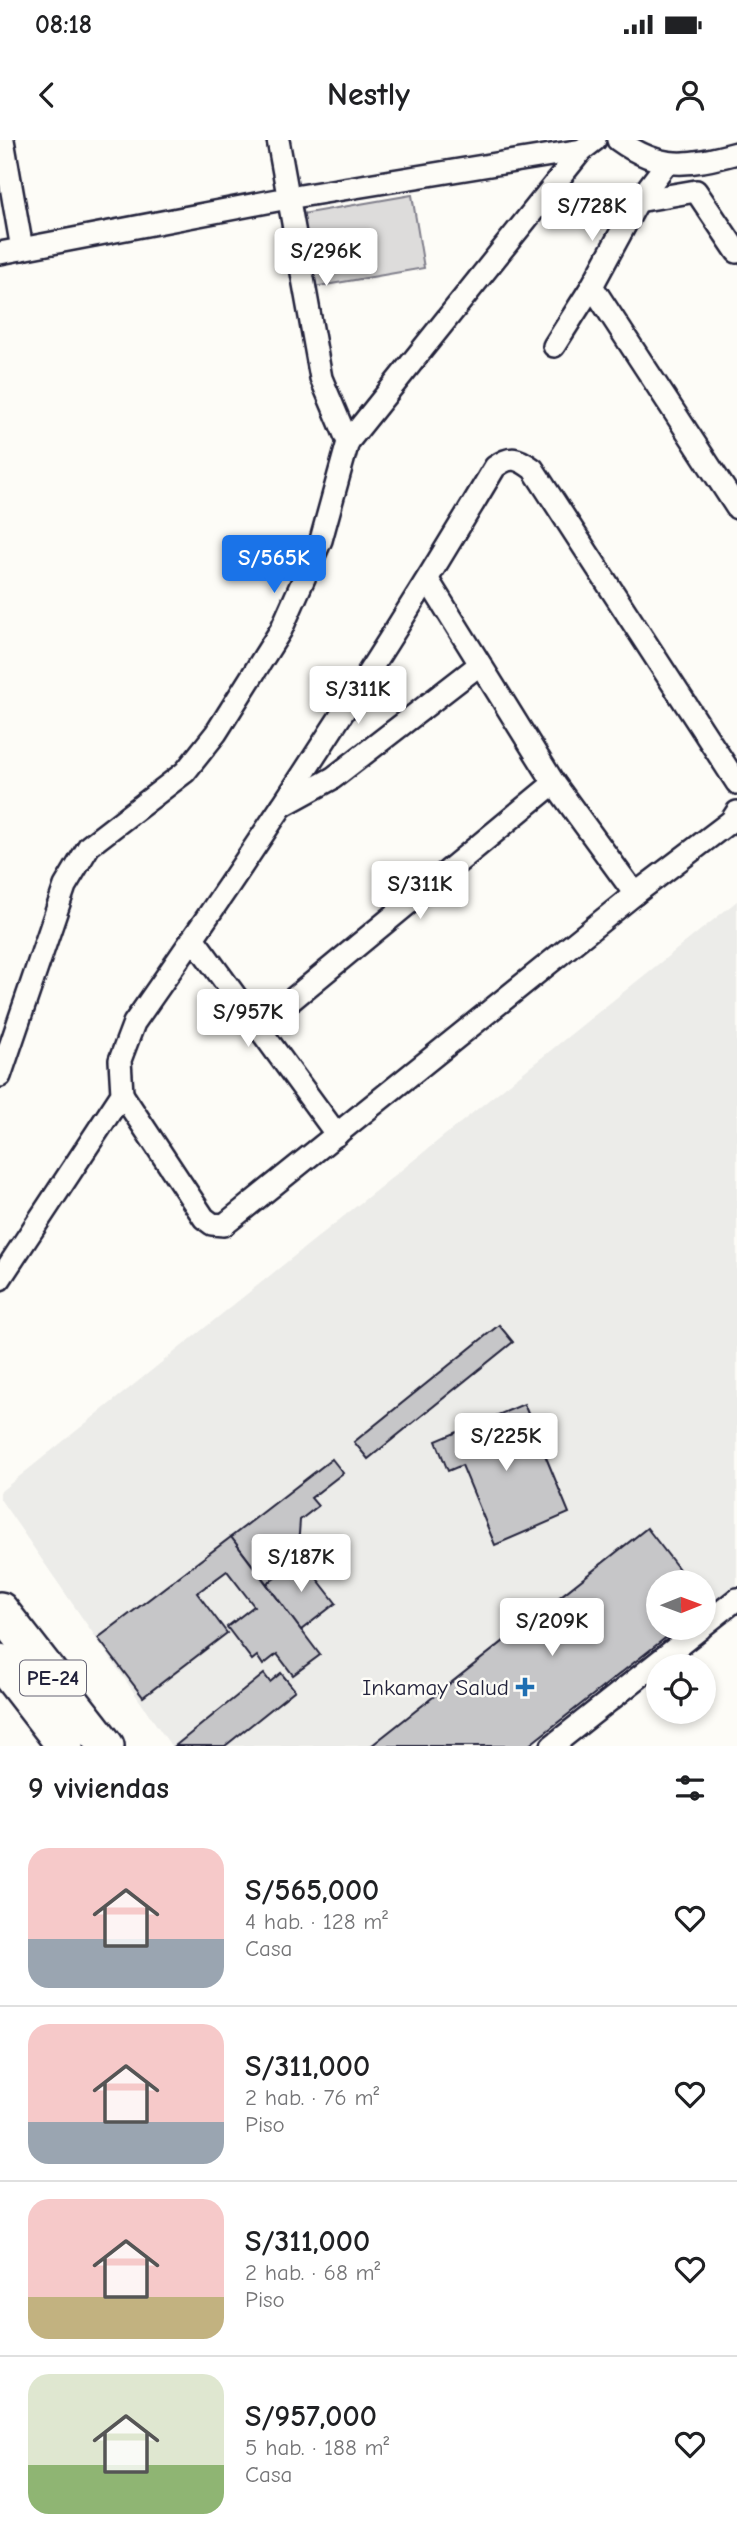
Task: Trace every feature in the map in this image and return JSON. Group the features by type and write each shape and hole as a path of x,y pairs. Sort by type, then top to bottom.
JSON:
{"highway":[{"name":"PE-24","path":"0,1610 106,1746"},
{"name":"PE-24","path":"0,1661 65,1746"}],"street":[{"path":"3,140 22,248"},
{"path":"278,140 321,378 348,442"},
{"path":"618,140 638,155 666,164 732,155"},
{"path":"0,253 588,145"},
{"path":"0,1076 65,886 89,846 185,772 216,733 281,630 321,540 348,442 588,145"},
{"path":"554,346 592,286 638,201 666,164"},
{"path":"638,201 696,191 737,252"},
{"path":"592,286 737,508"},
{"path":"737,783 534,469 518,458 506,459 495,467 428,580 280,807 134,1023 120,1060 122,1094 204,1217 218,1226 224,1225 635,894 731,821 737,812"},
{"path":"428,580 554,783 635,894"},
{"path":"280,807 333,778 479,665"},
{"path":"259,1027 554,783"},
{"path":"193,938 337,1135"},
{"path":"0,1279 122,1094"},
{"path":"716,1615 737,1599"},
{"path":"552,1746 684,1640"}],"shaded area":[{"path":"412,195 424,268 308,288 296,215"},
{"path":"737,901 737,1588 716,1605 716,1570 679,1570 646,1529 371,1746 171,1746 0,1499 0,1492"}],"building":[{"path":"499,1325 513,1342 368,1459 354,1442"},
{"path":"524,1404 569,1513 495,1545 462,1465 448,1471 436,1441"},
{"path":"332,1459 343,1473 311,1498 318,1506 300,1520 299,1534 288,1568 267,1584 231,1537"},
{"name":"Inkamay Salud","path":"647,1528 680,1570 646,1570 646,1640 663,1640 528,1746 371,1746"},
{"path":"231,1537 320,1655 293,1675 277,1654 263,1665 257,1656 252,1660 227,1627 254,1606 227,1571 197,1593 227,1633 143,1697 98,1638"},
{"path":"301,1558 336,1603 301,1630 267,1584"},
{"path":"281,1673 295,1690 225,1746 175,1746 264,1674 270,1682"}],"place":[{"name":"Inkamay Salud","path":"525,1687"}]}
